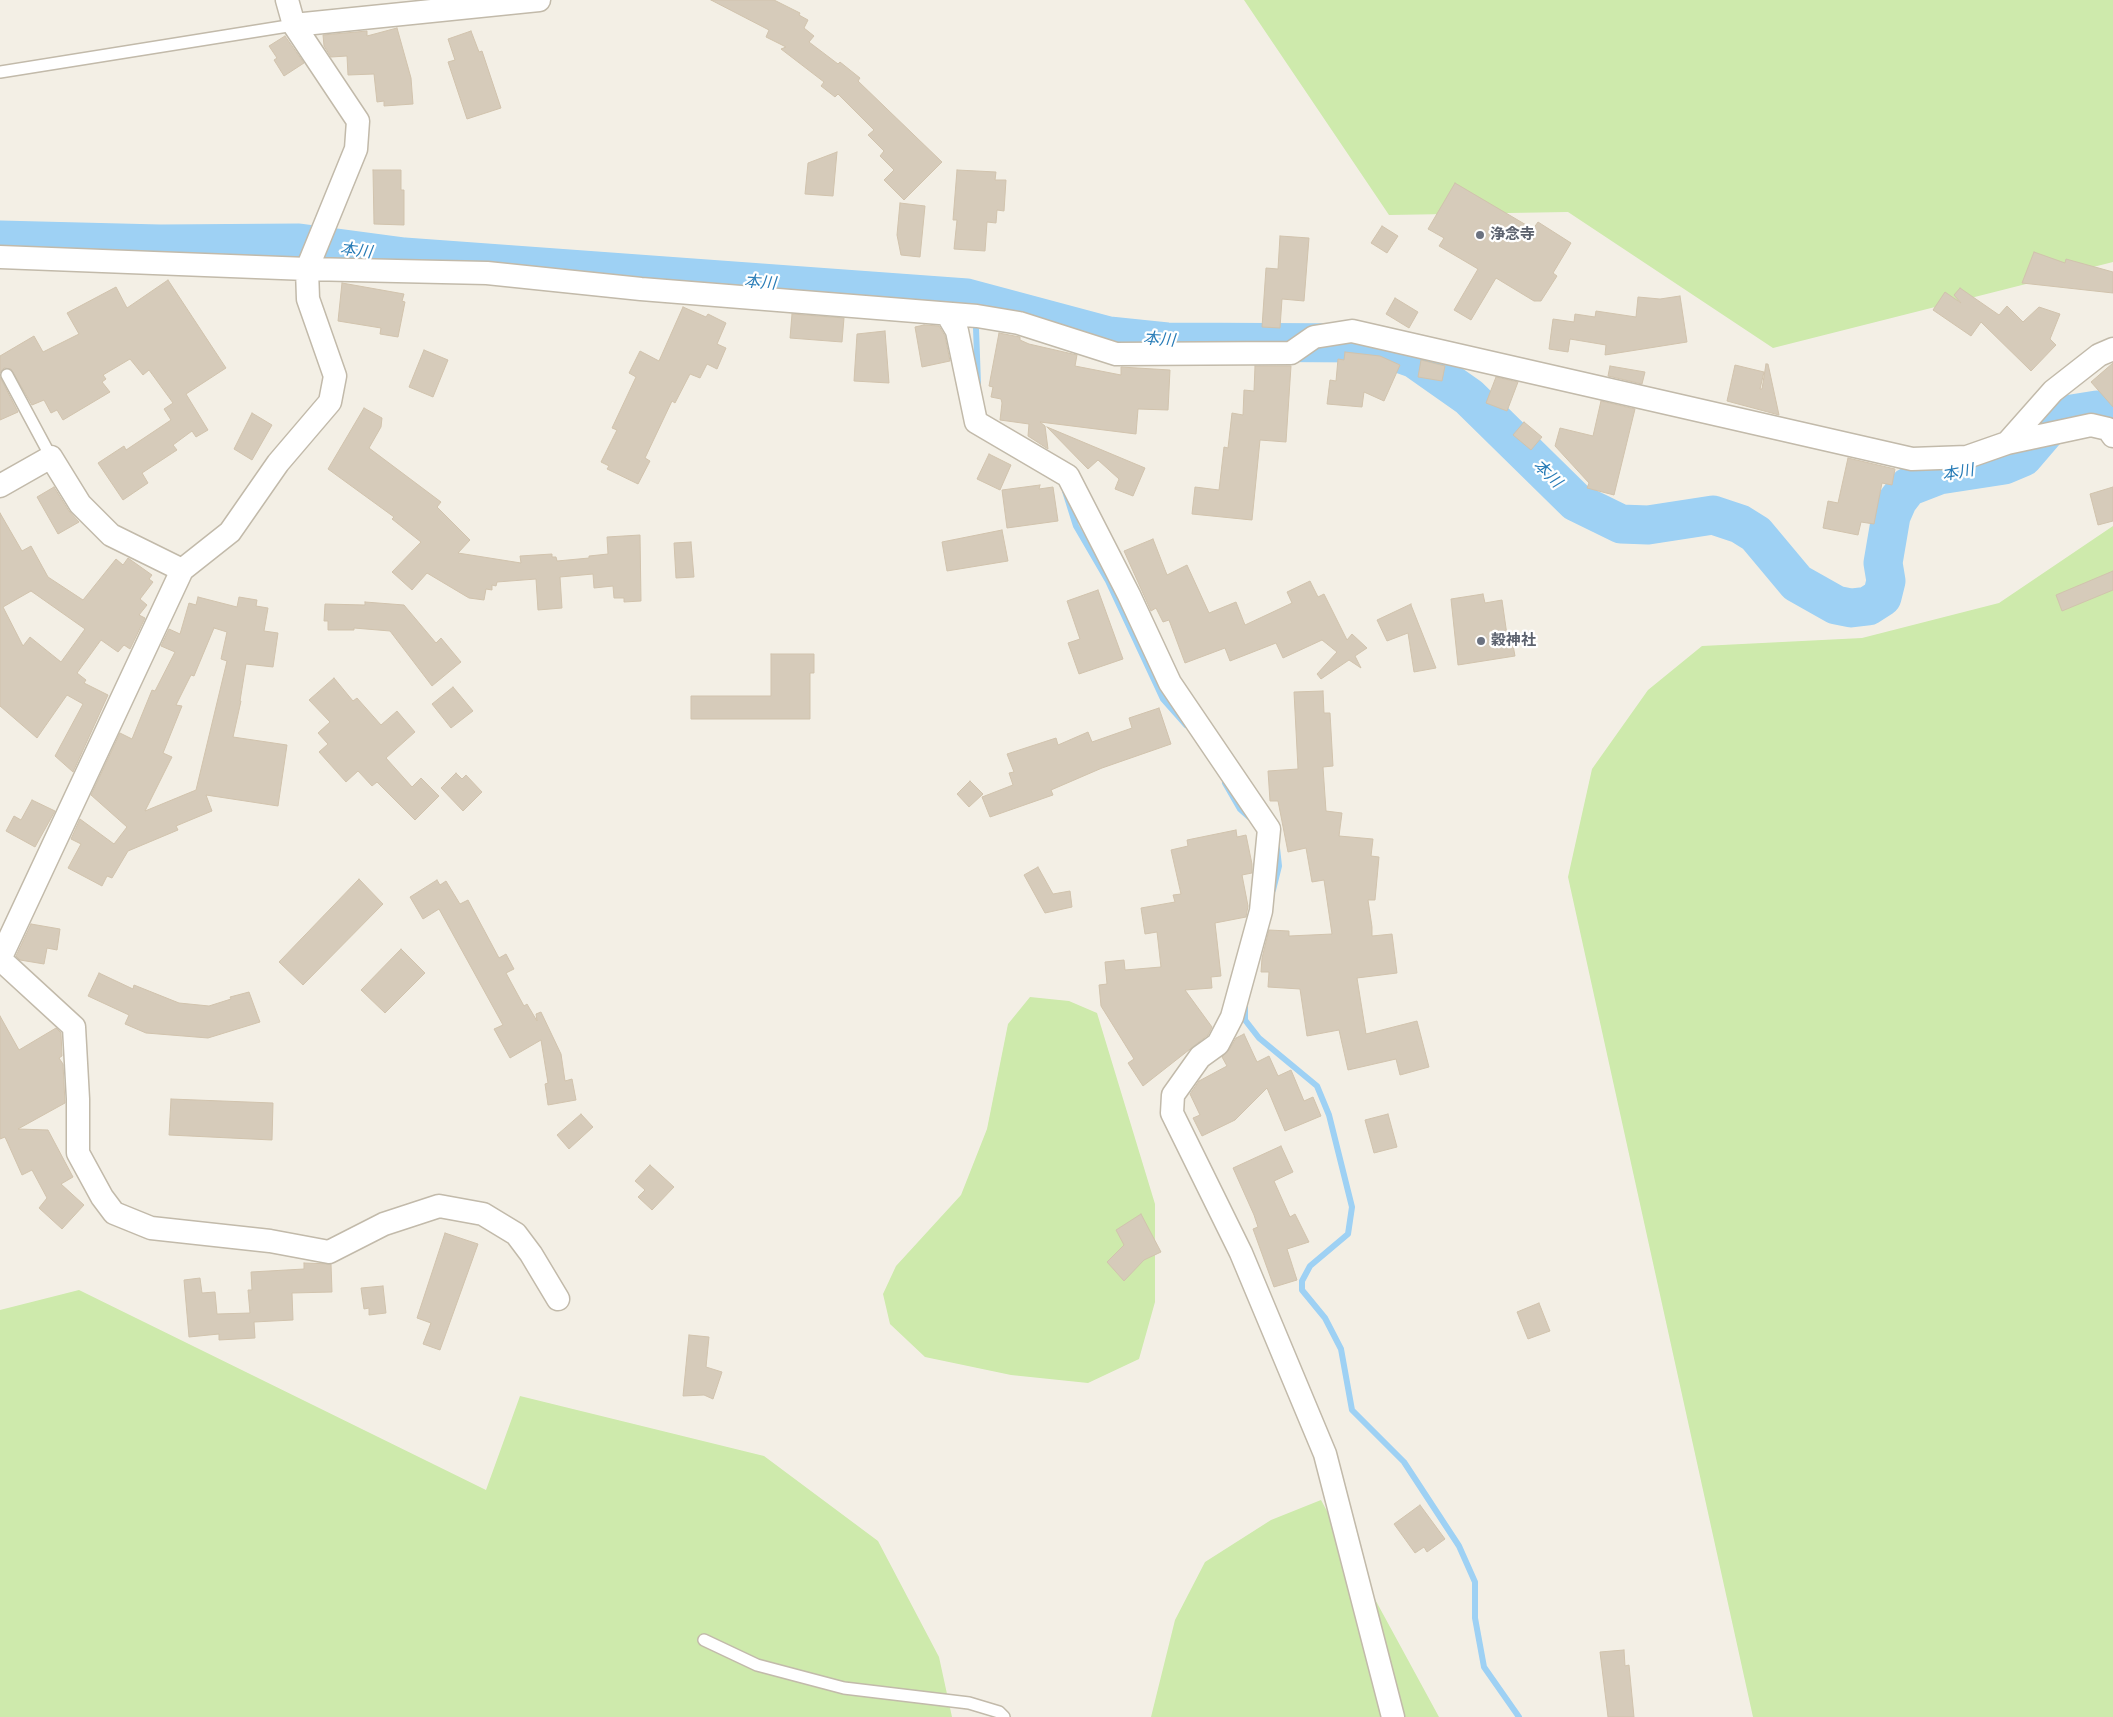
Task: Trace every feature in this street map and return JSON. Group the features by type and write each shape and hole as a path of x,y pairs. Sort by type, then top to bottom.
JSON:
{"street":[{"path":"287,0 294,25 358,121 356,149 313,255 308,299 335,376 330,402 278,463 230,532 182,570 0,959 74,1027 78,1099 78,1153 102,1198 114,1213 151,1228 270,1241 329,1252 384,1224 439,1206 483,1214 516,1234 531,1254 558,1299"},
{"path":"294,25 539,0"},
{"path":"0,257 313,255 642,289 963,315 1019,323 1116,354 1291,353 1314,337 1352,331 1912,458 1967,457 2016,442 2091,425 2108,428 2113,436"},
{"path":"963,315 956,331 976,422 1068,476 1129,595 1170,683 1268,840 1261,911 1232,1017 1218,1044 1200,1057 1173,1095 1172,1113 1241,1253 1325,1454 1393,1717"},
{"path":"2016,442 2053,391 2099,355 2113,349"},
{"path":"0,486 51,456 80,504 112,535 182,570"}],"lane":[{"path":"0,72 294,25"},
{"path":"7,375 51,456"},
{"path":"704,1640 757,1665 844,1688 970,1704 998,1712 1004,1717"}],"green space":[{"path":"1244,0 2113,0 2113,262 1773,348 1568,212 1389,215"},
{"path":"2113,526 2113,1717 1753,1717 1568,877 1592,769 1648,690 1702,646 1862,638 1999,603"},
{"path":"1030,997 1069,1001 1097,1013 1155,1204 1155,1302 1139,1359 1088,1383 1011,1375 925,1357 890,1324 883,1294 896,1266 961,1195 987,1129 1008,1024"},
{"path":"79,1290 486,1490 520,1396 764,1456 878,1541 939,1657 952,1717 0,1717 0,1310"},
{"path":"1321,1500 1439,1717 1151,1717 1175,1620 1205,1562 1271,1520"}],"building":[{"path":"711,0 774,0 800,13 799,15 808,20 804,28 814,36 809,42 838,64 840,62 860,78 858,81 942,162 904,200 884,180 894,170 880,156 884,151 868,135 874,130 838,94 835,97 821,86 824,82 781,49 786,47 766,37 769,30"},
{"path":"397,28 411,78 413,104 384,106 384,101 377,102 374,74 348,75 347,56 331,57 324,46 323,35 367,31 367,36"},
{"path":"471,31 479,52 482,51 501,108 467,119 448,62 455,60 448,39"},
{"path":"285,36 304,63 284,76 274,60 277,58 269,46"},
{"path":"837,152 833,196 805,194 808,163"},
{"path":"373,170 401,170 401,190 404,190 404,225 374,224"},
{"path":"957,170 996,172 995,180 1006,180 1004,211 997,210 996,223 987,222 985,251 954,249 957,220 953,220"},
{"path":"1455,183 1533,229 1538,222 1571,243 1553,273 1557,276 1541,301 1534,301 1496,278 1471,320 1454,310 1478,269 1439,246 1444,238 1428,229"},
{"path":"900,203 925,206 920,257 901,255 897,235"},
{"path":"1382,226 1398,236 1387,253 1371,243"},
{"path":"1280,236 1309,238 1304,301 1282,299 1280,328 1262,327 1266,268 1278,269"},
{"path":"2034,252 2065,263 2066,259 2113,272 2113,293 2022,283"},
{"path":"168,280 226,368 186,394 208,430 196,437 192,431 173,445 177,450 142,473 148,483 123,500 98,463 124,446 126,450 171,420 164,409 173,403 149,370 143,375 130,359 103,375 106,379 102,382 110,392 63,420 57,410 51,413 44,400 32,405 11,369 4,368 0,373 0,356 34,336 43,352 79,334 67,313 116,287 127,308"},
{"path":"342,283 404,294 402,301 405,302 398,337 380,334 381,328 338,321"},
{"path":"1960,288 1999,315 2007,306 2023,322 2039,307 2060,314 2050,339 2056,345 2031,371 1981,322 1971,336 1933,310 1945,292 1961,303 1954,295"},
{"path":"1680,296 1687,342 1605,355 1606,345 1570,339 1568,352 1549,349 1553,319 1574,322 1575,314 1595,317 1596,311 1636,317 1638,297 1660,299"},
{"path":"1395,298 1418,312 1409,328 1386,314"},
{"path":"683,307 706,317 708,314 726,323 717,344 726,348 717,369 707,364 700,378 690,374 675,403 672,401 645,458 650,461 638,484 607,469 609,466 601,462 617,430 612,428 636,377 629,373 640,351 659,361"},
{"path":"792,314 844,318 842,342 790,338"},
{"path":"924,325 939,326 945,336 950,361 922,367 915,327"},
{"path":"885,331 889,383 854,381 857,334"},
{"path":"999,333 1020,337 1020,340 1029,344 1077,355 1075,366 1121,375 1121,367 1170,370 1168,410 1138,409 1136,434 1040,422 1045,426 1048,449 1028,436 1029,424 1000,420 1001,399 991,397 993,387 989,386"},
{"path":"424,350 448,360 433,397 409,387"},
{"path":"1345,352 1380,356 1400,365 1384,401 1364,392 1362,407 1327,404 1330,380 1336,381 1338,359 1344,360"},
{"path":"1421,360 1445,366 1442,381 1418,377"},
{"path":"2113,363 2113,407 2091,382"},
{"path":"1766,364 1768,364 1779,415 1727,401 1735,365 1764,372 1760,389 1762,389"},
{"path":"1255,366 1291,366 1286,442 1260,440 1252,520 1192,514 1195,487 1219,490 1224,447 1228,448 1232,413 1243,415 1244,390 1254,391"},
{"path":"1610,366 1645,372 1642,384 1608,376"},
{"path":"0,377 18,412 0,420"},
{"path":"1496,377 1518,382 1507,411 1486,403"},
{"path":"1601,401 1635,409 1614,495 1587,488 1589,483 1555,446 1560,428 1593,436"},
{"path":"364,408 382,418 381,427 369,448 441,502 437,507 470,540 458,553 521,563 520,556 552,554 552,557 556,557 557,561 589,558 589,556 608,554 607,537 640,535 641,601 624,602 624,598 614,598 613,586 594,588 593,574 560,577 562,608 538,610 536,579 497,582 496,586 492,585 492,590 486,589 484,600 469,598 427,573 412,590 392,572 421,542 392,519 394,517 328,469"},
{"path":"252,413 272,425 252,460 234,449"},
{"path":"1524,422 1542,437 1531,450 1513,435"},
{"path":"1047,427 1145,468 1133,496 1115,489 1119,479 1098,460 1088,469"},
{"path":"989,454 1011,465 1000,490 977,479"},
{"path":"1848,458 1895,469 1892,485 1882,483 1874,524 1861,522 1858,535 1823,528 1828,501 1838,503"},
{"path":"1040,485 1039,489 1053,487 1058,521 1007,528 1002,490"},
{"path":"54,487 69,511 79,522 58,534 37,497"},
{"path":"2113,487 2113,521 2098,525 2090,494"},
{"path":"0,513 22,551 31,546 48,577 83,600 116,559 123,565 128,558 152,575 149,579 153,582 140,599 147,605 139,615 145,618 130,649 124,645 118,652 101,640 77,673 86,680 84,683 108,695 73,772 55,756 83,704 67,695 37,738 0,706","holes":["31,591 85,629 61,662 30,637 23,646 3,607"]},
{"path":"1002,530 1008,561 947,571 942,542"},
{"path":"1153,539 1167,575 1187,565 1209,613 1236,602 1245,625 1292,603 1287,592 1310,581 1318,597 1324,594 1347,640 1352,634 1367,648 1355,656 1361,668 1349,660 1321,679 1317,674 1337,652 1322,640 1283,658 1276,643 1230,661 1225,648 1185,663 1169,620 1163,622 1156,608 1151,611 1124,551"},
{"path":"691,542 694,577 676,578 674,543"},
{"path":"2113,571 2113,590 2062,611 2056,595"},
{"path":"1098,590 1123,659 1079,674 1068,643 1080,639 1067,601"},
{"path":"1483,594 1485,603 1502,600 1507,635 1511,634 1515,656 1458,665 1451,599"},
{"path":"198,597 237,607 239,597 257,600 256,606 268,608 264,631 278,633 273,667 246,664 241,701 233,737 287,745 278,806 206,795 212,811 176,826 178,830 128,851 112,878 107,876 102,886 68,868 81,844 71,839 80,819 114,844 127,827 91,795 120,733 132,739 152,690 155,691 175,652 161,646 169,629 180,634 189,603 196,605","holes":["214,628 227,632 221,659 227,661 196,790 145,811 172,757 163,753 182,706 176,705 191,675 194,676"]},
{"path":"365,602 404,605 436,643 441,638 461,662 432,686 390,631 354,628 354,630 328,630 328,621 324,621 325,604 365,605"},
{"path":"1411,604 1436,668 1414,672 1408,633 1387,641 1377,620"},
{"path":"771,654 814,654 814,673 810,673 810,719 691,719 691,696 771,696"},
{"path":"334,678 353,701 357,698 381,725 397,711 415,732 386,758 412,787 421,778 439,796 415,820 377,782 372,786 358,771 346,782 319,752 328,744 318,733 330,722 309,700"},
{"path":"453,687 473,711 451,728 432,704"},
{"path":"1323,691 1324,713 1330,713 1333,766 1323,767 1326,811 1342,813 1339,836 1373,839 1371,856 1379,857 1375,900 1368,900 1372,936 1392,934 1397,973 1357,978 1366,1034 1417,1021 1429,1067 1400,1075 1396,1059 1348,1070 1339,1030 1307,1036 1300,989 1268,987 1269,972 1261,972 1262,958 1269,930 1289,931 1289,936 1332,934 1324,880 1312,882 1306,848 1288,852 1278,801 1270,801 1268,771 1298,769 1294,692"},
{"path":"1159,708 1171,744 1102,768 1051,790 1053,795 990,817 982,797 1013,785 1009,773 1014,772 1007,754 1056,738 1058,745 1088,732 1092,742 1132,728 1129,718"},
{"path":"456,773 462,779 466,775 482,792 463,811 441,788"},
{"path":"970,781 983,794 969,807 957,794"},
{"path":"32,800 55,811 35,847 6,831 14,816 21,820"},
{"path":"1236,830 1237,837 1246,835 1252,864 1252,873 1242,875 1248,906 1246,917 1215,923 1221,976 1211,977 1212,988 1185,990 1212,1027 1208,1035 1143,1086 1128,1063 1134,1059 1101,1006 1099,985 1107,984 1105,962 1124,960 1125,970 1161,967 1157,932 1145,934 1141,908 1175,902 1173,895 1181,894 1171,850 1188,846 1187,840"},
{"path":"1038,867 1053,894 1070,891 1072,907 1045,913 1024,875"},
{"path":"359,879 383,904 303,985 279,962"},
{"path":"437,880 440,885 446,881 460,904 468,900 499,958 506,954 514,969 506,973 524,1006 527,1004 537,1021 536,1014 541,1012 561,1054 565,1081 572,1079 576,1100 548,1105 545,1084 548,1083 541,1040 510,1058 494,1029 503,1025 439,909 423,919 410,897"},
{"path":"31,924 60,929 57,950 47,948 44,964 20,960 16,956"},
{"path":"401,949 425,973 385,1013 361,990"},
{"path":"99,973 133,989 134,985 179,1003 209,1006 231,999 230,997 249,992 260,1022 208,1038 146,1033 125,1024 129,1015 88,996"},
{"path":"0,1016 19,1050 56,1028 61,1033 62,1056 59,1058 63,1064 65,1103 18,1129 48,1130 73,1177 61,1184 84,1205 62,1229 39,1208 47,1198 32,1170 22,1175 5,1137 0,1139"},
{"path":"1244,1034 1257,1062 1269,1056 1278,1076 1291,1070 1304,1101 1313,1097 1321,1116 1285,1131 1267,1088 1235,1120 1202,1136 1193,1118 1200,1115 1190,1094 1199,1081 1227,1066 1222,1057 1236,1038"},
{"path":"171,1099 273,1103 272,1140 169,1135"},
{"path":"581,1114 593,1127 569,1149 557,1135"},
{"path":"1388,1114 1397,1147 1374,1153 1365,1120"},
{"path":"1281,1146 1293,1172 1274,1181 1290,1217 1295,1214 1309,1242 1287,1249 1297,1280 1274,1287 1253,1229 1258,1227 1254,1215 1233,1168"},
{"path":"650,1165 674,1187 652,1210 638,1197 645,1190 635,1181"},
{"path":"1141,1214 1161,1252 1144,1260 1124,1281 1107,1262 1124,1245 1116,1230"},
{"path":"445,1233 478,1244 440,1350 423,1344 431,1323 417,1318"},
{"path":"304,1263 331,1264 332,1292 292,1293 293,1320 254,1322 255,1338 219,1340 219,1334 189,1337 184,1280 200,1278 202,1293 215,1292 217,1314 250,1313 248,1290 252,1290 251,1272 304,1269"},
{"path":"383,1286 386,1313 369,1315 369,1308 364,1309 361,1288"},
{"path":"1539,1303 1550,1331 1528,1339 1517,1312"},
{"path":"689,1335 709,1337 706,1367 722,1372 713,1399 704,1395 683,1396"},
{"path":"1420,1505 1445,1539 1427,1552 1424,1547 1415,1553 1394,1524"},
{"path":"1624,1650 1625,1666 1629,1665 1634,1717 1608,1717 1600,1652"}],"waterway":[{"name":"本川","path":"0,240 160,244 299,243 404,257 967,298 1109,336 1167,342 1370,343 1415,359 1469,397 1576,502 1621,524 1648,525 1713,515 1740,524 1756,534 1797,583 1836,605 1851,608 1868,606 1882,597 1886,581 1883,563 1891,516 1898,500 1908,487 1939,475 2004,465 2023,457 2053,422 2072,414 2097,410 2113,416"},
{"path":"967,298 976,328 978,384"},
{"path":"1065,491 1076,526 1108,581 1163,699 1186,725"},
{"path":"1225,783 1240,809 1249,817"},
{"path":"1273,890 1279,866 1277,848"},
{"path":"1245,1006 1245,1020 1259,1038 1317,1086 1329,1115 1352,1207 1348,1234 1310,1266 1302,1281 1302,1290 1325,1318 1341,1349 1352,1410 1404,1462 1459,1546 1475,1582 1475,1618 1484,1667 1519,1717"}],"place":[{"name":"浄念寺","path":"1480,235"},
{"name":"穀神社","path":"1481,641"}]}
